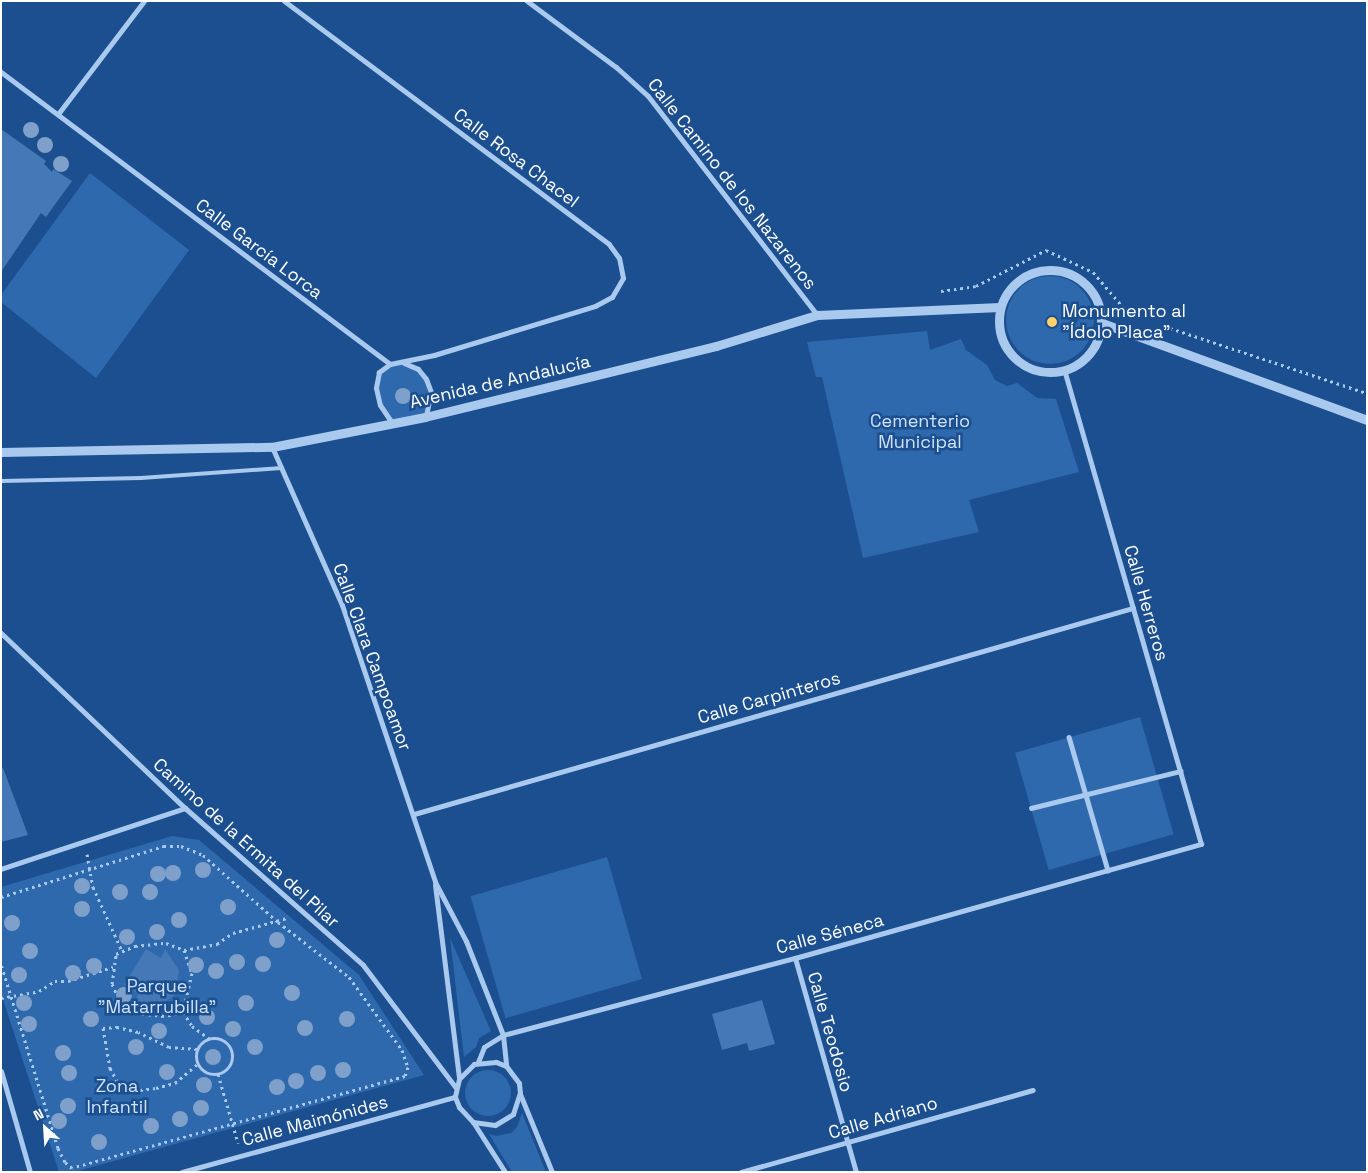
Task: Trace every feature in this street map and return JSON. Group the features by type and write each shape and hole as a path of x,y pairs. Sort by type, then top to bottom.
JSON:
{"street":[{"path":"58,114 144,1"},
{"name":"Calle Rosa Chacel","path":"284,1 609,244 620,258 623,278 612,297 595,306 404,363"},
{"name":"Calle Camino de los Nazarenos","path":"526,1 616,67 648,96 817,315"},
{"name":"Calle García Lorca","path":"1,72 390,364"},
{"path":"1050,269 1066,271 1081,279 1093,292 1100,307 1102,324 1098,340 1089,355 1064,370 1042,372 1025,366 1012,356 1002,341 998,325 1000,307 1007,292 1018,280 1033,272 1050,269"},
{"name":"Avenida de Andalucía","path":"1,452 272,447 426,417 716,346 817,315 1000,307"},
{"path":"1102,324 1367,420"},
{"path":"392,423 380,405 376,388 379,372 390,364 404,363 418,369 426,379 431,392 426,417"},
{"name":"Calle Herreros","path":"1064,370 1201,844"},
{"name":"Calle Clara Campoamor","path":"272,447 342,605 414,814 435,882 459,1079"},
{"name":"Calle Carpinteros","path":"414,814 1133,608"},
{"name":"Camino de la Ermita del Pilar","path":"1,634 185,808 363,965 456,1088"},
{"path":"1069,738 1108,870"},
{"path":"1031,808 1180,770"},
{"path":"1,869 185,808"},
{"name":"Calle Séneca","path":"478,1062 484,1047 503,1035 795,958 1201,844"},
{"name":"Calle Clara Campoamor","path":"435,882 466,941 503,1035 506,1066"},
{"name":"Calle Teodosio","path":"795,958 856,1172"},
{"path":"473,1122 489,1125 505,1121 518,1104 520,1094 519,1083 506,1066 496,1062 478,1062 465,1070 456,1088 456,1097 465,1116 473,1122 505,1172"},
{"path":"1,1071 30,1172"},
{"name":"Calle Adriano","path":"741,1172 1033,1090"},
{"path":"520,1094 552,1172"},
{"name":"Calle Maimónides","path":"182,1172 456,1097"}],"lane":[{"path":"1,482 141,478 282,468"}],"path":[{"path":"83,842 92,869 93,887 122,952"},
{"path":"1,897 164,846 182,846 203,855 278,922 349,976 402,1050 408,1067 404,1076 72,1168 65,1162 58,1148 1,964"},
{"path":"183,1012 155,1015 136,1013 121,1004 112,984 116,954 135,946 166,943 184,950 217,944 233,934 278,922 298,908"},
{"path":"184,950 192,973 183,1012 192,1026 210,1038 222,1040 232,1053 230,1065 218,1074 203,1071 198,1064 197,1049"},
{"path":"1,998 113,967"},
{"path":"198,1064 175,1083 156,1088 140,1090 118,1083 110,1068 103,1028 118,1027 138,1032 169,1047 197,1049 210,1038"},
{"path":"218,1074 241,1156"}],"green space":[{"path":"90,173 189,250 96,378 1,302 1,295"},
{"path":"1041,276 1059,276 1075,283 1087,295 1094,311 1094,329 1087,345 1075,357 1059,364 1041,364 1025,357 1013,345 1006,329 1006,311 1013,295 1025,283"},
{"name":"Cementerio Municipal","path":"927,331 930,350 961,339 966,350 987,365 995,380 1007,386 1017,383 1037,398 1056,399 1079,472 969,500 979,532 863,558 822,377 816,377 807,342"},
{"path":"404,363 418,369 431,392 425,417 392,423 380,405 376,388 379,372 390,364"},
{"path":"1140,717 1174,834 1049,870 1015,753"},
{"name":"Parque \"Matarrubilla\"","path":"172,836 199,840 359,975 424,1075 74,1172 59,1172 1,993 1,887"},
{"path":"607,857 642,979 506,1018 471,896"},
{"path":"450,938 491,1031 479,1038 476,1047 464,1057"},
{"path":"488,1070 501,1074 507,1080 511,1093 507,1106 501,1112 488,1116 475,1112 469,1106 465,1093 469,1080 475,1074"},
{"path":"522,1113 546,1172 512,1172 489,1134 496,1136 511,1133 517,1127"}],"building":[{"path":"1,129 46,161 44,164 52,172 53,169 72,181 46,217 41,213 1,272"},
{"path":"3,768 28,835 1,842 1,769"},
{"path":"146,949 161,958 165,949 179,970 176,994 159,1006 134,1003 138,994 124,985"},
{"path":"762,1000 775,1044 749,1051 747,1043 722,1050 712,1014"}],"place":[{"name":"Monumento al \"Ídolo Placa\"","path":"1052,322"}],"park label":[{"name":"Zona Infantil","path":"117,1097"}]}
